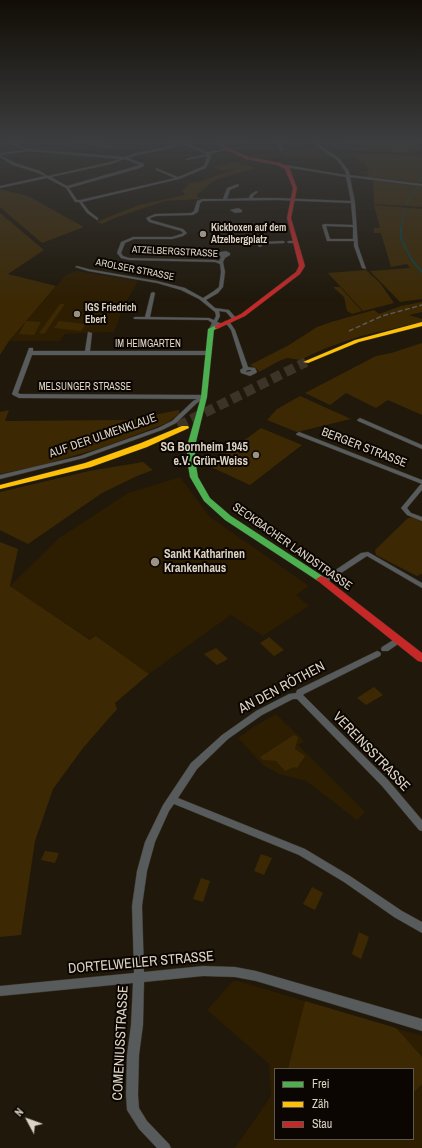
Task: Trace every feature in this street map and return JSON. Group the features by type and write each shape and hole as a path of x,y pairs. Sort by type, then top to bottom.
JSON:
{"main road":[{"path":"204,397 210,353 220,322 244,315 300,271 302,266 292,242 289,215 293,194"},
{"path":"308,363 395,332 422,326"},
{"name":"SECKBACHER LANDSTRASSE","path":"204,397 190,454 191,467 204,495 212,504 249,533 324,581 422,658"},
{"path":"0,482 36,475 86,461 182,427 144,445 88,464 0,487"}],"street":[{"path":"71,194 76,201 112,194"},
{"path":"225,199 227,194"},
{"path":"251,199 251,196 254,194"},
{"path":"351,194 357,252 364,268"},
{"name":"ATZELBERGSTRASSE","path":"203,300 221,287 224,272 223,265 220,262 132,260 122,257 119,253 123,242 130,239 172,238 185,234 182,230 150,221 148,220 149,217 157,215 192,214 196,212 199,201 225,199 240,204 251,199 352,202"},
{"path":"80,201 88,212 97,219"},
{"path":"354,226 324,226 328,240 356,240"},
{"path":"260,246 260,243 283,242"},
{"path":"220,262 223,257"},
{"name":"AROLSER STRASSE","path":"77,267 183,289 203,300 220,322"},
{"path":"147,318 153,294"},
{"path":"212,310 228,311 220,322"},
{"name":"AROLSER STRASSE","path":"212,310 218,314 220,322"},
{"path":"135,318 220,322 233,330 246,369"},
{"path":"87,353 90,333"},
{"name":"IM HEIMGARTEN","path":"30,351 87,353 210,353"},
{"name":"MELSUNGER STRASSE","path":"30,351 15,394 19,396 204,397"},
{"name":"AUF DER ULMENKLAUE","path":"0,477 82,457 160,429 174,422 195,402 204,397"},
{"path":"360,420 422,447"},
{"name":"BERGER STRASSE","path":"299,434 422,482"},
{"path":"422,486 404,508 409,514 422,519"},
{"path":"324,581 363,555 368,554 422,585"},
{"path":"385,649 398,640"},
{"name":"AN DEN RÖTHEN","path":"139,977 137,906 139,885 153,835 171,799 194,766 225,737 259,713 292,696 299,696 300,692 377,654"},
{"name":"VEREINSSTRASSE","path":"299,696 385,783 422,827"},
{"path":"171,799 302,852 347,878 398,914 422,928"},
{"name":"DORTELWEILER STRASSE","path":"0,991 203,971 235,972 256,976 422,1025"},
{"name":"COMENIUSSTRASSE","path":"139,977 137,1025 133,1055 133,1110 143,1125 165,1148"}],"shaded area":[{"path":"0,194 18,194 28,196 84,227 42,243 0,207"},
{"path":"184,194 198,194 196,195 201,199 165,201 117,217 102,224 96,222 139,205 185,195"},
{"path":"374,194 422,194 422,207 374,204"},
{"path":"374,205 422,209 422,299 400,302 370,271 410,268 407,264 391,267 381,233 374,233 374,228 380,228"},
{"path":"0,213 44,250 8,274 56,286 9,341 0,355"},
{"path":"366,270 380,283 394,303 363,311 328,273"},
{"name":"IGS Friedrich Ebert","path":"76,271 138,281 124,306 114,332 65,334 60,341 9,341 66,275"},
{"path":"333,287 340,287 362,311 352,314 347,311 344,297"},
{"path":"422,302 422,312 409,315 422,319 422,322 361,336 326,348 300,360 288,358 281,360 259,372 250,365 289,345 317,327 374,310 379,314 401,306"},
{"path":"60,304 65,304 44,334 39,333"},
{"path":"26,321 41,322 34,335 19,334"},
{"path":"59,321 86,324 81,331 54,328"},
{"path":"422,343 422,415 388,400 376,408 346,393 330,405 305,393 376,356"},
{"path":"300,396 351,419 297,432 267,420 277,409"},
{"path":"9,410 5,421 129,420 179,410 179,414 167,423 104,447 39,466 0,474 0,412"},
{"name":"SG Bornheim 1945 e.V. Grün-Weiss","path":"261,428 302,445 250,485 209,466"},
{"path":"143,462 153,470 102,493 28,544 0,530 0,492 89,471"},
{"name":"Sankt Katharinen Krankenhaus","path":"180,477 210,517 309,586 296,595 309,606 263,636 231,615 149,674 96,636 91,640 10,586 59,538 128,493"},
{"path":"414,517 422,520 422,574 417,576 376,555 375,550 408,518"},
{"path":"0,542 18,549 10,586 90,640 96,636 149,674 115,703 117,709 83,748 53,789 35,841 21,935 0,937"},
{"path":"269,637 284,650 274,656 260,643"},
{"path":"216,648 228,659 217,665 204,654"},
{"path":"374,687 383,695 366,705 357,698"},
{"path":"276,714 304,741 298,745 365,812 357,820 306,781 279,774 264,766 238,738"},
{"path":"294,735 298,737 295,749 305,756 297,768 294,767 285,771 276,761 263,760 260,757"},
{"path":"45,851 59,853 55,863 41,860"},
{"path":"261,854 272,858 264,875 254,871"},
{"path":"201,878 210,881 203,902 193,899"},
{"path":"312,887 323,893 315,910 303,904"},
{"path":"359,932 369,937 361,959 352,954"},
{"path":"233,981 238,981 422,1036 422,1148 235,1148 271,1096 269,1064 207,1010"},
{"path":"305,1001 396,1028 422,1057 422,1084 415,1091 414,1068 288,1068"}],"waterway":[{"path":"406,204 413,194"},
{"path":"401,229 405,209"},
{"path":"401,229 401,239 412,260 422,272"}],"tunnel":[{"path":"178,426 306,362"}],"railway":[{"path":"349,331 382,316 422,305"}],"traffic: fast":[{"path":"217,327 211,329 204,397 191,446 191,460 194,477 207,499 228,518 321,579"}],"traffic: slow":[{"path":"306,362 357,341 422,324"},
{"path":"0,487 88,465 144,445 185,428"}],"traffic: jam":[{"path":"217,327 243,315 298,273 302,266 289,218 294,194"},
{"path":"321,579 422,658"}],"place":[{"name":"Kickboxen auf dem Atzelbergplatz","path":"203,234"},
{"name":"IGS Friedrich Ebert","path":"77,314"},
{"name":"SG Bornheim 1945 e.V. Grün-Weiss","path":"256,455"},
{"name":"Sankt Katharinen Krankenhaus","path":"155,562"}]}
